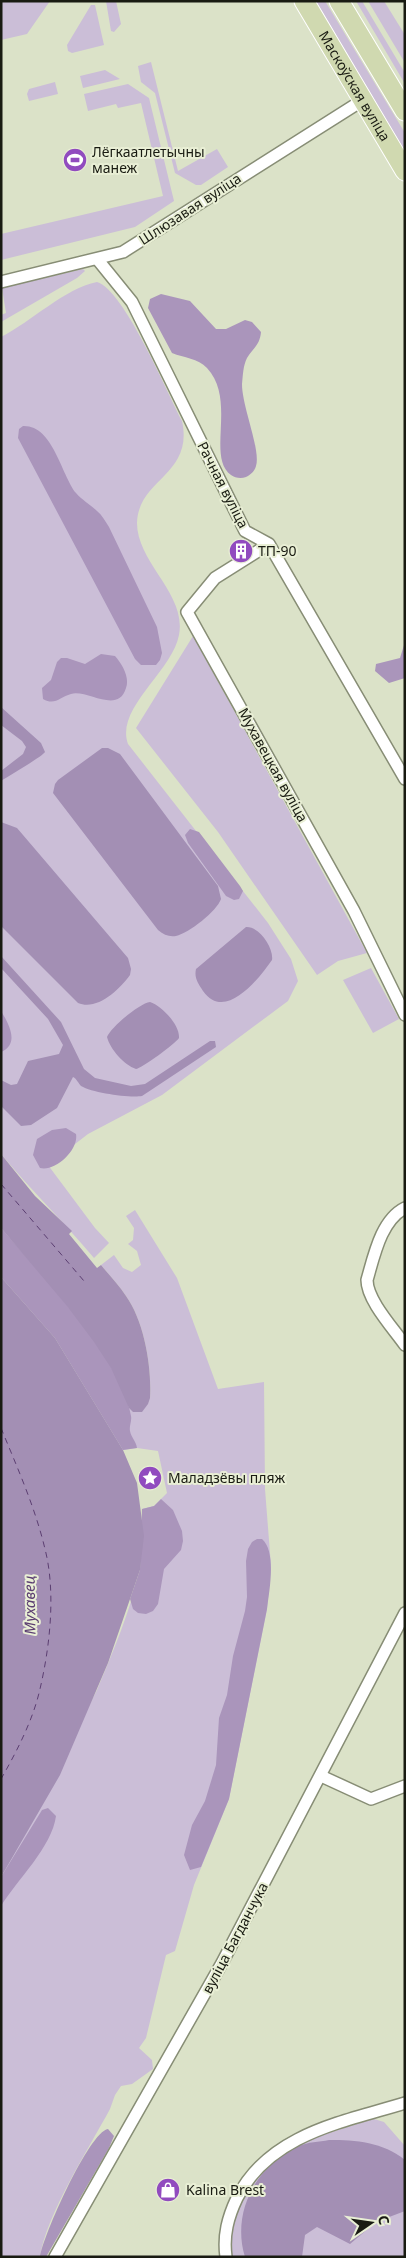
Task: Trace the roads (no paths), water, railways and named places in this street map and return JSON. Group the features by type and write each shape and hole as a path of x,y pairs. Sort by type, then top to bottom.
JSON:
{"main road":[{"name":"Маскоўская вуліца","path":"304,1 405,170"},
{"path":"339,1 405,112"}],"street":[{"name":"Шлюзавая вуліца","path":"1,282 98,260 123,252 363,100"},
{"name":"Рачная вуліца","path":"98,260 132,302 245,532 269,544"},
{"path":"269,544 405,779"},
{"name":"Мухавецкая вуліца","path":"269,544 215,578 187,612 354,911 405,1015"},
{"path":"405,1208 395,1213 388,1222 367,1280 367,1288 372,1298 405,1345"},
{"name":"вуліца Багданчука","path":"55,2257 188,2024 321,1776 352,1712 405,1613"},
{"path":"321,1776 370,1799 405,1786"},
{"path":"226,2257 226,2230 233,2206 248,2179 263,2161 307,2135 405,2103"}],"water":[{"path":"1,707 41,743 45,752 1,781 1,771 23,754 26,747 22,741 1,725"},
{"path":"102,748 108,748 120,754 218,886 221,899 218,904 202,921 182,934 169,936 158,930 53,793 58,780"},
{"path":"1,822 17,828 128,958 131,969 130,975 107,998 93,1004 85,1005 78,1003 1,926"},
{"path":"246,927 256,930 265,939 271,950 272,960 241,995 221,1002 212,999 203,991 198,983 196,969"},
{"path":"1,956 61,1022 84,1069 95,1078 131,1086 145,1084 210,1041 215,1041 216,1047 142,1096 120,1096 94,1091 81,1086 73,1077 57,1108 31,1125 21,1126 1,1106 1,1080 11,1085 17,1084 28,1061 59,1054 63,1045 48,1019 1,968"},
{"path":"150,1002 160,1007 169,1017 177,1027 179,1038 172,1045 136,1069 118,1056 107,1037 114,1027 126,1016 145,1003"},
{"path":"1,1154 35,1196 72,1231 69,1234 97,1268 101,1265 132,1306 138,1318 146,1345 150,1372 150,1398 142,1412 133,1412 129,1408 111,1368 94,1342 67,1306 1,1228"},
{"name":"Мухавец","path":"1,1277 55,1338 123,1450 137,1483 144,1536 140,1570 108,1663 60,1775 1,1877"},
{"path":"329,2140 369,2143 388,2149 405,2160 405,2211 376,2222 350,2244 317,2227 305,2235 302,2257 245,2257 242,2223 245,2207 251,2191 260,2177 284,2154 299,2146"}],"place":[{"name":"Лёгкаатлетычны манеж","path":"75,160"},
{"name":"ТП-90","path":"241,551"},
{"name":"Маладзёвы пляж","path":"150,1478"},
{"name":"Kalina Brest","path":"168,2190"}]}
